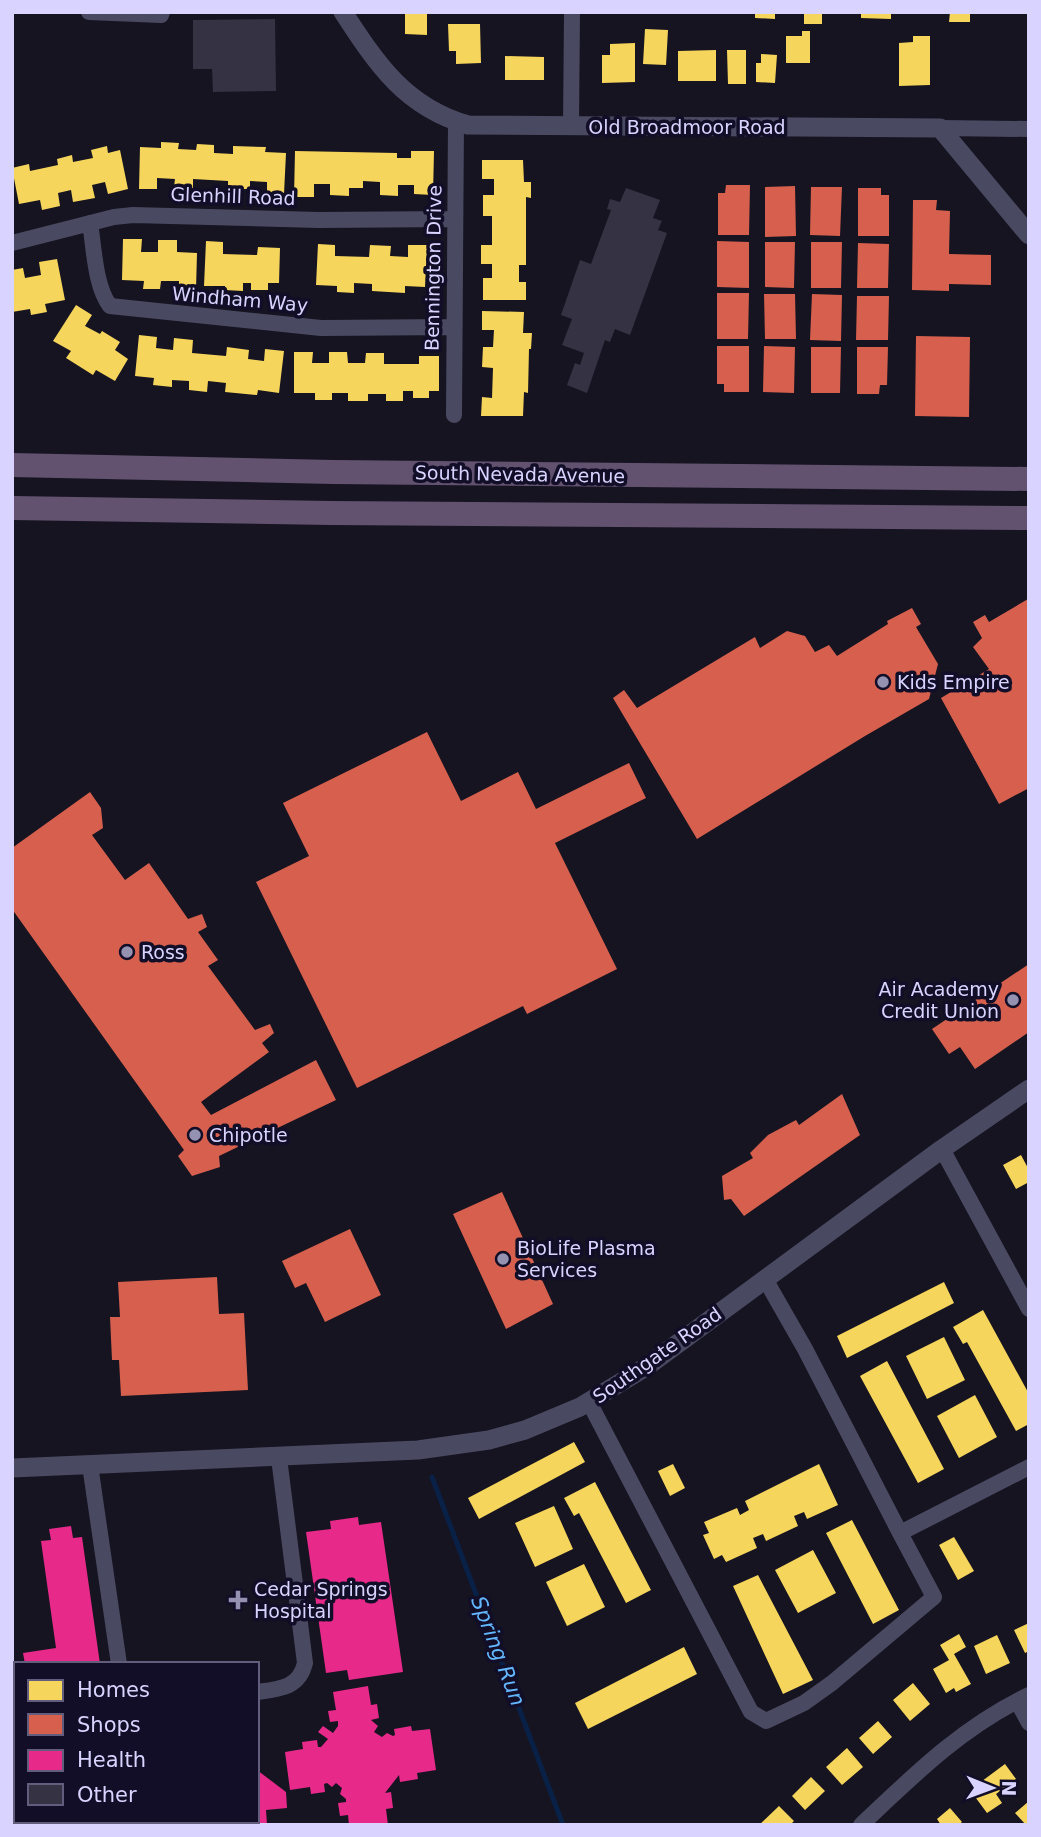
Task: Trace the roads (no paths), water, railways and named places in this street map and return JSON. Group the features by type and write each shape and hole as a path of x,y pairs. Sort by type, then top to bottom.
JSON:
{"highway":[{"name":"South Nevada Avenue","path":"12,466 1029,479"},
{"name":"South Nevada Avenue","path":"12,509 1029,518"}],"street":[{"path":"89,12 161,15 162,12"},
{"name":"Old Broadmoor Road","path":"343,12 376,63 391,80 433,112 456,121 484,126 940,128"},
{"path":"571,127 572,12"},
{"name":"Bennington Drive","path":"454,415 456,121"},
{"path":"940,128 1029,129"},
{"path":"940,128 1029,235"},
{"name":"Glenhill Road","path":"12,243 114,217 153,214 319,220 455,219"},
{"name":"Windham Way","path":"90,223 101,287 110,306 321,328 453,327"},
{"name":"Southgate Road","path":"12,1468 418,1450 476,1442 525,1430 589,1402 646,1367 942,1149 1029,1089"},
{"path":"942,1149 1029,1309"},
{"path":"589,1402 751,1712 766,1721 804,1703 832,1683 934,1597 805,1349 765,1279"},
{"path":"259,1692 290,1686 303,1672 305,1663 279,1458"},
{"path":"90,1465 119,1662"},
{"path":"900,1533 1029,1467"},
{"path":"861,1825 945,1746 1023,1698 1029,1723"}],"waterway":[{"name":"Spring Run","path":"432,1477 563,1825"}],"place":[{"name":"Kids Empire","path":"883,682"},
{"name":"Ross","path":"127,952"},
{"name":"Air Academy Credit Union","path":"1013,1000"},
{"name":"Chipotle","path":"195,1135"},
{"name":"BioLife Plasma Services","path":"503,1259"},
{"name":"Cedar Springs Hospital","path":"238,1600"}]}
